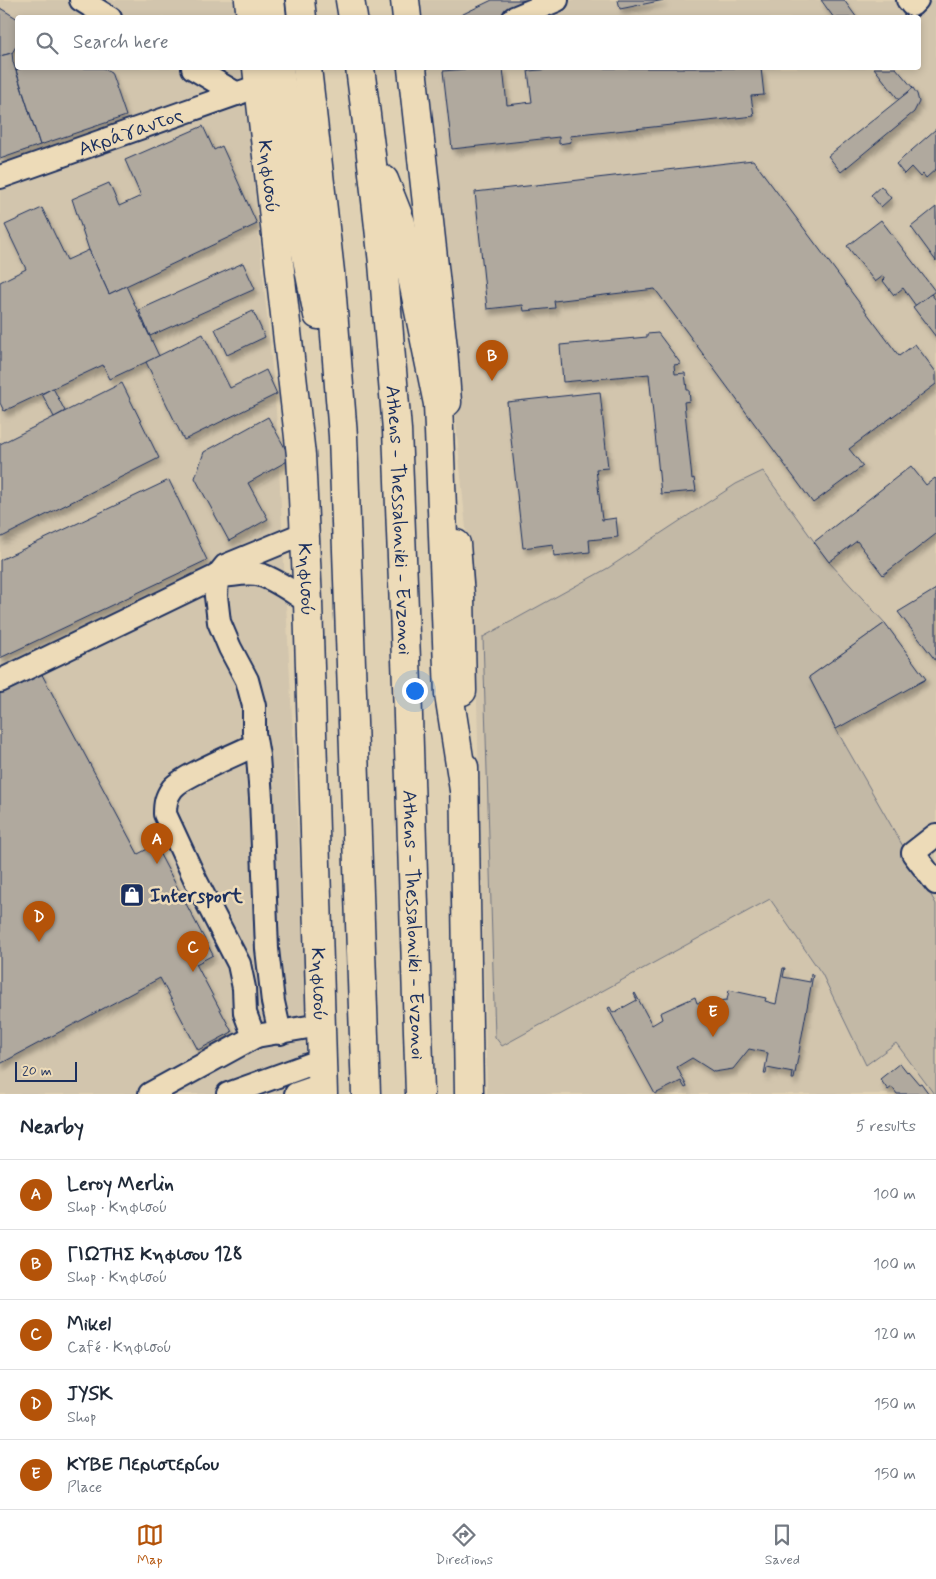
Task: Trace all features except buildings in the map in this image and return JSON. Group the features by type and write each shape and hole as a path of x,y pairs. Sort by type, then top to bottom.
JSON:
{"main road":[{"path":"249,0 251,15"},
{"path":"270,0 272,15"},
{"path":"300,0 302,15"},
{"path":"350,0 352,15"},
{"path":"404,0 406,15"},
{"path":"279,70 302,233 343,436"},
{"path":"307,70 330,272 343,436 366,1094"},
{"name":"Athens - Thessaloniki - Evzonoi","path":"360,70 383,264 396,430 407,685 420,1094"},
{"path":"412,70 444,366 460,596 468,1094"},
{"name":"Κηφισού","path":"251,82 301,456 308,602 322,1080"},
{"path":"370,146 401,223 438,404 449,694 464,790"}],"street":[{"path":"81,0 105,15"},
{"path":"521,15 557,0"},
{"path":"908,0 912,5 917,0"},
{"path":"201,70 251,82"},
{"name":"Ακράγαντος","path":"0,177 251,82"},
{"path":"280,1033 273,1002 267,949 261,798 258,756 255,745 254,706 247,680 219,622 216,596 217,576 224,566 305,533"},
{"path":"0,681 217,576 260,575 308,602"},
{"path":"255,745 196,773 173,787 165,802 165,814 196,881 239,964 244,988 245,1013 256,1036"},
{"path":"936,835 913,853 936,883"},
{"path":"239,964 267,949"},
{"path":"150,1094 256,1036 320,1025"},
{"path":"228,1094 322,1080"},
{"path":"296,1094 322,1080"}],"shaded area":[{"path":"0,0 237,0 238,15 15,15 15,70 243,70 276,411 311,1082 282,1094 0,1094"},
{"path":"415,0 936,0 936,1094 487,1094 475,623 422,70 921,70 921,15 417,15"},
{"path":"763,471 829,562 885,623 809,677 836,729 936,904 936,1094 934,1094 896,1043 866,1065 822,974 770,899 502,1046 495,1037 483,637 608,568 736,484"}],"place":[{"name":"ΓΙΩΤΗΣ Κηφισου 128","path":"492,381"},
{"name":"Leroy Merlin","path":"157,864"},
{"name":"Intersport","path":"132,895"},
{"name":"JYSK","path":"39,942"},
{"name":"Mikel","path":"193,972"},
{"name":"ΚΥΒΕ Περιστερίου","path":"713,1037"}]}
